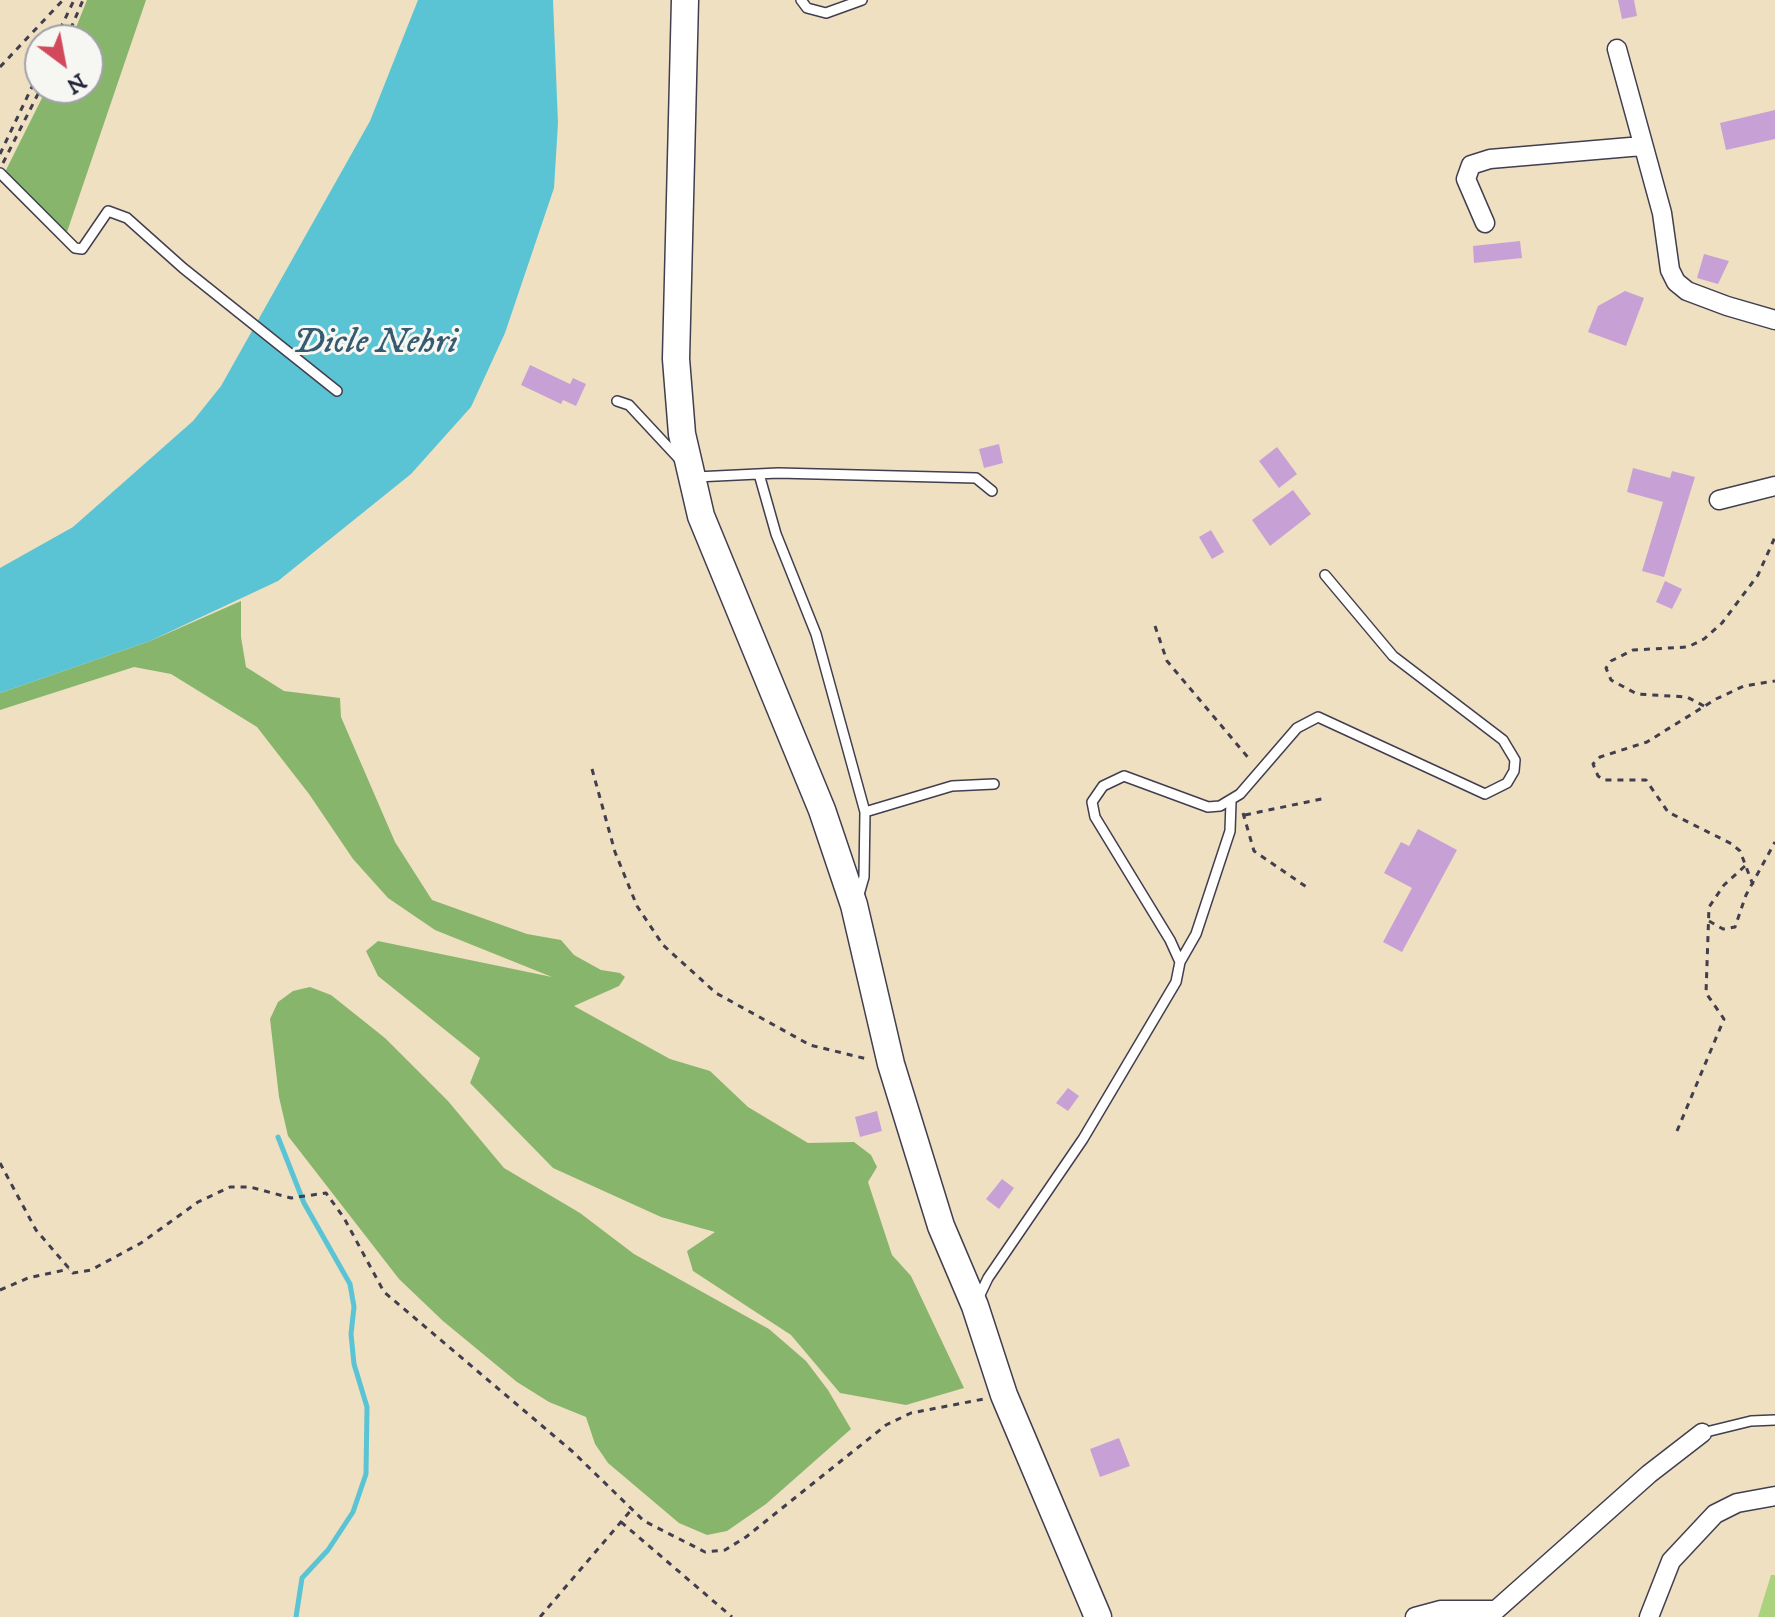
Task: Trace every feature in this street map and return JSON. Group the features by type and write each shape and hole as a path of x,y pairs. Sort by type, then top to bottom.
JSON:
{"street":[{"path":"685,0 676,359 682,434 701,516 822,810 854,905 891,1064 941,1226 975,1306 1004,1395 1098,1617"},
{"path":"1617,49 1662,213 1670,270 1676,282 1687,291 1775,320"},
{"path":"1485,223 1466,179 1471,165 1490,159 1642,146"},
{"path":"1719,500 1775,486"},
{"path":"1415,1617 1441,1610 1496,1614 1649,1474 1702,1433"},
{"path":"1649,1617 1671,1561 1715,1514 1737,1503 1775,1496"}],"lane":[{"path":"801,0 807,8 826,13 862,0"},
{"path":"0,171 75,248 82,249 108,211 127,218 337,391"},
{"path":"617,401 629,405 691,473 976,478 992,491"},
{"path":"759,474 776,534 816,634 865,812 864,877 854,905"},
{"path":"1180,962 1095,817 1092,802 1103,786 1124,776 1208,807 1231,802 1297,728 1318,717 1485,794 1507,783 1514,771 1515,760 1503,740 1393,656 1325,575"},
{"path":"865,812 952,786 994,784"},
{"path":"975,1306 988,1278 1083,1139 1176,982 1180,962 1196,934 1230,831 1231,802"},
{"path":"1702,1433 1751,1421 1775,1420"}],"path":[{"path":"0,67 63,0"},
{"path":"63,24 74,0"},
{"path":"73,24 83,0"},
{"path":"0,154 24,104"},
{"path":"0,171 33,104"},
{"path":"1704,706 1687,697 1637,694 1611,680 1606,668 1611,661 1633,650 1688,647 1704,639 1722,623 1758,575 1775,537"},
{"path":"1155,626 1167,661 1258,770"},
{"path":"1753,885 1740,851 1732,844 1668,812 1646,780 1604,780 1598,776 1593,764 1600,757 1647,742 1704,706 1744,686 1775,681"},
{"path":"592,769 615,852 637,906 663,945 687,970 716,993 810,1045 891,1064"},
{"path":"1245,815 1326,798"},
{"path":"1231,802 1245,815 1254,851 1308,888"},
{"path":"1709,921 1723,929 1735,927 1775,842"},
{"path":"1677,1131 1724,1019 1706,993 1709,907 1715,896 1746,865"},
{"path":"0,1163 36,1230 73,1273 91,1270 141,1243 198,1202 230,1187 250,1187 291,1198 326,1193 344,1218 384,1292 573,1452 632,1509 674,1538 705,1552 725,1550 746,1537 886,1425 911,1413 1004,1395"},
{"path":"0,1290 28,1278 69,1269"},
{"path":"540,1617 632,1509"},
{"path":"621,1522 732,1617"}],"green space":[{"path":"87,0 146,0 67,232 5,172 39,104 104,104 104,24 77,24"},
{"path":"241,601 241,637 246,667 284,691 340,698 341,717 395,842 432,900 527,934 561,940 574,955 601,970 620,973 625,977 619,986 574,1006 670,1059 710,1071 748,1107 808,1143 854,1142 871,1155 877,1167 868,1182 892,1255 911,1276 964,1388 906,1405 840,1393 791,1335 693,1271 687,1251 715,1232 661,1217 553,1168 470,1083 480,1058 378,976 366,951 378,941 552,977 435,930 388,898 353,859 309,794 257,727 171,674 134,667 0,710 0,693 150,641"},
{"path":"310,987 331,995 385,1038 448,1101 504,1168 580,1213 634,1254 769,1329 806,1361 851,1429 766,1504 727,1531 707,1535 679,1523 608,1463 595,1444 586,1417 549,1402 517,1382 443,1321 399,1279 288,1136 279,1097 270,1019 278,1002 293,991"},
{"path":"1771,1575 1775,1575 1775,1617 1758,1617"}],"water":[{"name":"Dicle Nehri","path":"418,0 553,0 558,123 554,188 505,333 471,407 411,474 278,581 150,641 0,693 0,568 73,527 193,421 221,386 370,121"}],"building":[{"path":"1618,0 1634,0 1637,16 1622,19"},
{"path":"1775,110 1775,139 1726,150 1720,123"},
{"path":"1520,241 1522,258 1474,263 1473,246"},
{"path":"1704,254 1729,261 1718,284 1697,278"},
{"path":"1625,291 1644,298 1626,346 1588,332 1598,306"},
{"path":"530,365 570,384 573,378 586,384 576,406 563,400 561,404 521,385"},
{"path":"999,444 1003,463 984,468 979,449"},
{"path":"1277,447 1297,474 1279,488 1259,461"},
{"path":"1633,468 1670,478 1672,471 1695,477 1664,577 1642,571 1663,502 1627,492"},
{"path":"1293,490 1311,514 1270,546 1252,520"},
{"path":"1211,530 1224,552 1212,559 1199,537"},
{"path":"1665,581 1682,589 1672,609 1656,602"},
{"path":"1418,829 1457,850 1402,952 1383,942 1412,888 1384,873 1401,842 1409,846"},
{"path":"1068,1088 1079,1096 1068,1111 1056,1103"},
{"path":"877,1111 882,1131 860,1137 855,1117"},
{"path":"1002,1179 1014,1188 999,1209 986,1199"},
{"path":"1119,1438 1130,1466 1100,1477 1090,1449"}],"waterway":[{"path":"278,1137 304,1203 350,1284 354,1307 351,1334 354,1364 367,1407 366,1474 353,1512 328,1550 302,1578 296,1617"}]}
